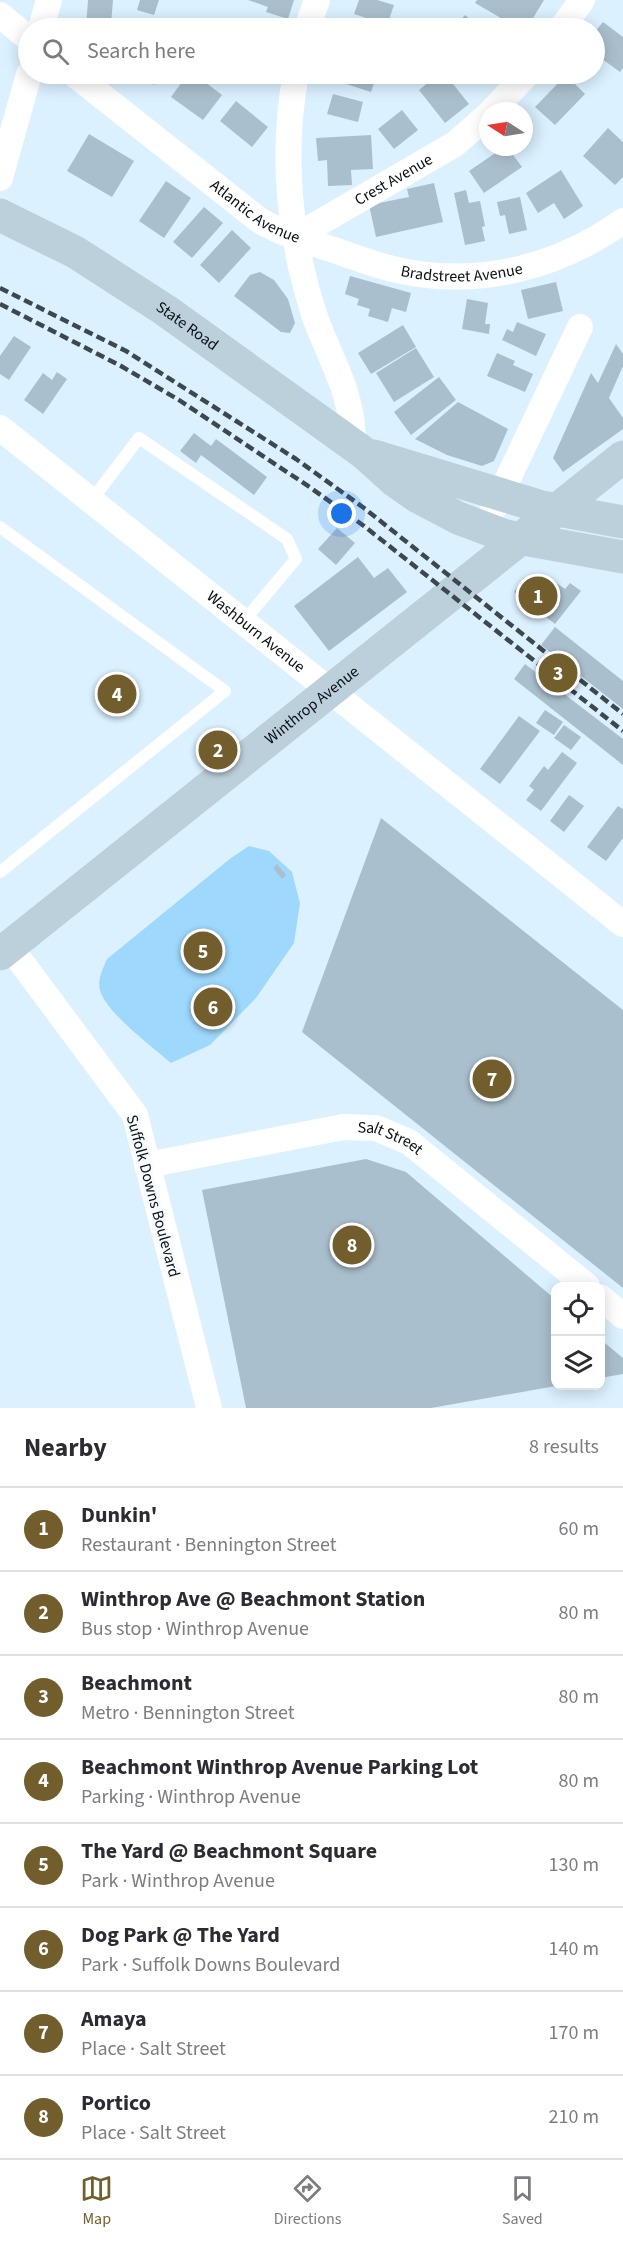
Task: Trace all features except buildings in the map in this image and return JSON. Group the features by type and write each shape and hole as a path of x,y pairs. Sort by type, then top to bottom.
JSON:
{"main road":[{"name":"State Road","path":"0,215 66,247 201,334 359,449 407,490 484,529 519,540 623,557"},
{"name":"State Road","path":"359,449 500,495 556,510 623,522"},
{"name":"Winthrop Avenue","path":"3,945 623,457"}],"street":[{"path":"44,18 49,0"},
{"path":"311,18 317,0"},
{"path":"569,18 582,0"},
{"path":"0,15 18,30"},
{"path":"0,178 26,84"},
{"name":"Atlantic Avenue","path":"87,84 259,220 295,237 313,310 347,395 359,449"},
{"path":"295,84 288,140 289,179 295,237"},
{"path":"501,102 518,84"},
{"name":"Crest Avenue","path":"295,237 455,144 479,123"},
{"name":"Bradstreet Avenue","path":"295,237 398,270 435,276 476,277 506,273 551,260 582,245 623,220"},
{"path":"484,529 580,327"},
{"name":"Washburn Avenue","path":"0,428 623,924"},
{"name":"Suffolk Downs Boulevard","path":"3,945 135,1115 209,1408"},
{"name":"Salt Street","path":"147,1165 343,1127 376,1128 409,1142 581,1282"},
{"path":"605,1301 623,1316"}],"lane":[{"path":"91,501 139,438 288,539 296,559 243,622"},
{"path":"0,526 225,691 0,872"}],"shaded area":[{"path":"249,846 269,851 292,872 300,903 294,943 256,998 210,1045 171,1063 111,1009 100,990 102,970 107,959 231,858"}],"railway":[{"path":"0,288 126,351 296,459 364,508 623,714"},
{"path":"0,304 121,366 179,400 311,488 364,526 623,731"}],"place":[{"name":"Dunkin'","path":"538,596"},
{"name":"Beachmont","path":"558,673"},
{"name":"Beachmont Winthrop Avenue Parking Lot","path":"117,694"},
{"name":"Winthrop Ave @ Beachmont Station","path":"218,750"},
{"name":"The Yard @ Beachmont Square","path":"203,951"},
{"name":"Dog Park @ The Yard","path":"213,1007"},
{"name":"Amaya","path":"492,1079"},
{"name":"Portico","path":"352,1245"}]}
